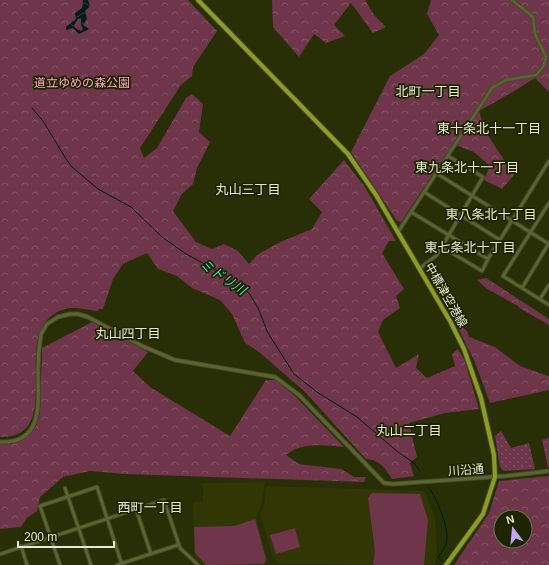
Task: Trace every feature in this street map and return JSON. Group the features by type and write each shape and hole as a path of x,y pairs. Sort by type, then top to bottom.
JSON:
{"main road":[{"name":"中標津空港線","path":"198,0 348,154 398,232 452,325 471,364 491,441 495,477 483,514 446,565"}],"street":[{"path":"398,232 492,88 506,80 536,75 545,62 545,52 534,34 533,17 512,0"},
{"path":"419,269 437,255 483,177 448,156"},
{"path":"442,247 482,271 512,220 548,166 549,161"},
{"path":"436,174 549,244 522,288"},
{"path":"424,192 500,240"},
{"path":"549,202 503,276 549,305"},
{"path":"411,212 488,259"},
{"path":"540,300 549,285"},
{"name":"川沿通","path":"0,442 19,438 30,430 36,421 39,396 39,345 44,329 58,317 78,314 88,317 137,343 175,360 275,376 299,396 384,483 393,484 495,477 549,471"},
{"path":"65,488 91,565"},
{"path":"60,565 40,506 97,488 122,564"},
{"path":"0,554 164,500 178,545 198,565"},
{"path":"135,509 151,554"},
{"path":"117,565 178,545"},
{"path":"21,546 27,565"}],"shaded area":[{"path":"265,482 261,506 256,518 268,562 266,565 203,565 194,556 193,502 203,501 203,483"},
{"path":"267,486 424,491 435,517 437,552 435,565 280,564 273,558 260,513 264,507"}],"green space":[{"name":"道立ゆめの森公園","path":"0,0 188,0 217,31 193,67 192,76 181,85 140,148 144,158 157,148 186,98 192,94 203,104 199,132 210,142 197,168 193,184 182,194 173,211 196,242 212,249 224,244 238,251 249,264 257,255 278,243 312,229 322,212 309,199 344,160 365,187 396,241 389,241 382,253 404,289 396,296 400,308 383,320 378,332 396,368 419,354 416,368 427,378 455,366 452,354 458,349 465,361 479,409 445,413 409,423 417,457 410,463 414,476 392,479 385,468 371,459 366,459 304,391 259,352 245,343 232,314 220,300 192,288 177,276 158,269 147,253 123,264 113,279 103,309 99,309 98,311 69,308 47,320 39,337 36,358 35,402 31,420 21,433 0,437"},
{"path":"272,0 365,0 374,15 386,27 373,33 351,3 334,25 345,36 326,43 314,34 299,57 273,27"},
{"path":"431,0 549,0 549,92 535,78 479,111 485,131 514,175 502,189 484,180 490,166 474,152 453,144 401,222 397,221 351,152 390,76 424,54 439,35 427,14"},
{"path":"486,278 549,319 549,325 487,289 477,280"},
{"path":"92,322 148,352 133,371 150,387 230,436 266,380 276,380 295,396 344,447 321,445 306,446 298,448 286,455 299,464 341,469 354,477 366,477 364,482 125,474 90,471 63,477 40,497 37,511 27,518 21,527 0,529 0,444 14,442 24,438 36,425 40,406 42,348"},
{"path":"462,327 467,331 469,337 495,347 520,366 548,376 549,375 549,390 490,403 474,360 458,328"},
{"path":"501,431 511,448 529,443 535,469 504,471 500,467 495,436"},
{"path":"549,438 549,467 548,467 542,440"},
{"path":"549,476 549,565 454,565 489,513 499,481"},
{"path":"372,493 420,494 428,520 424,565 373,565 375,551 368,498"},
{"path":"255,519 266,559 264,564 206,565 195,553 194,527 234,526"},
{"path":"295,528 300,547 276,554 270,535"}],"water":[{"path":"83,0 88,0 90,6 85,11 87,19 83,25 89,29 79,34 73,28 66,30 66,27 76,19 75,13 82,8","holes":["81,18 81,25 83,29 81,31 75,28 74,25 78,19"]}],"waterway":[{"name":"ミドリ川","path":"32,108 43,121 72,167 98,189 131,207 162,237 186,254 216,270 249,293 258,308 268,333 294,374 317,392 357,417 398,452 414,463 420,471"},
{"name":"ミドリ川","path":"429,488 436,499 447,532 446,544 438,558 442,561"}],"district":[{"name":"北町一丁目","path":"428,91"},
{"name":"東十条北十一丁目","path":"489,128"},
{"name":"東九条北十一丁目","path":"467,167"},
{"name":"丸山三丁目","path":"248,189"},
{"name":"東八条北十丁目","path":"491,214"},
{"name":"東七条北十丁目","path":"470,247"},
{"name":"丸山四丁目","path":"128,333"},
{"name":"丸山二丁目","path":"409,430"},
{"name":"西町一丁目","path":"150,507"}]}
